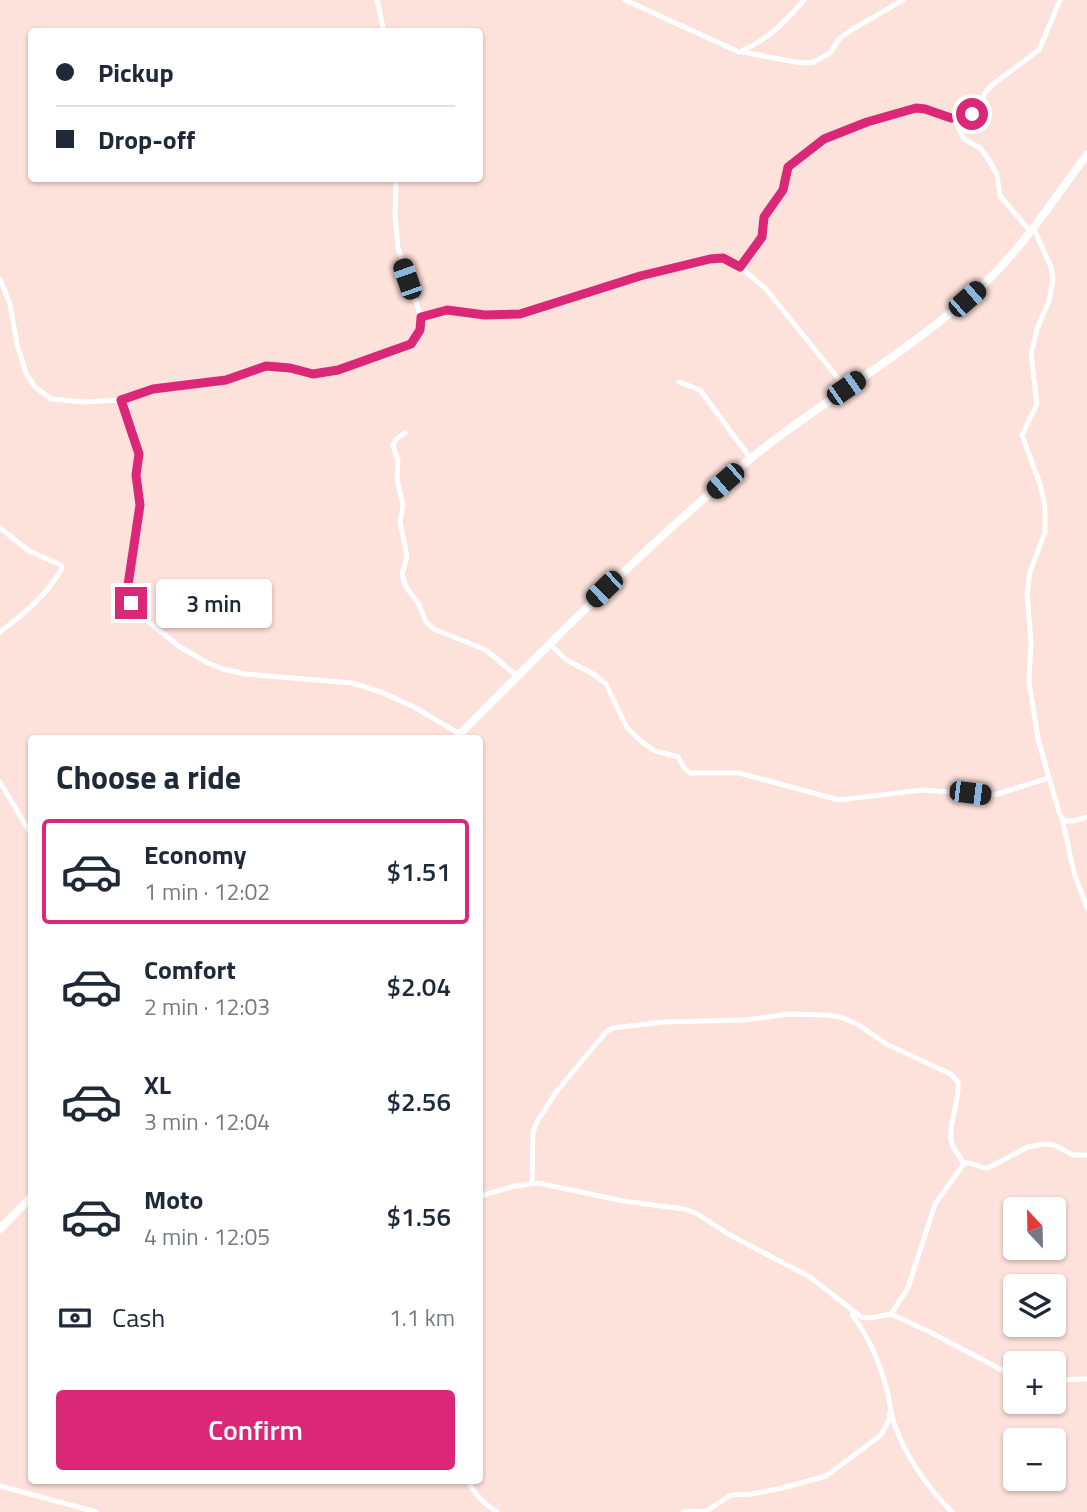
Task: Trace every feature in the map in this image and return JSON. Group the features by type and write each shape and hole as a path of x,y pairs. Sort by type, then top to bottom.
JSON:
{"street":[{"path":"377,0 383,28"},
{"path":"625,0 739,52 801,63 814,62 831,53 841,38 853,29 903,0"},
{"path":"739,52 777,31 804,0"},
{"path":"951,118 979,112 983,97 992,85 1038,51 1060,0"},
{"path":"740,267 762,237 764,217 783,190 788,167 824,139 867,122 916,108 955,121 964,139 980,148 989,160 997,175 1003,200 1031,229 1051,267 1053,280 1049,301 1031,354 1030,365 1037,391 1037,404 1022,433 1045,507 1045,532 1030,572 1027,593 1031,642 1029,681 1038,739 1062,818 1074,873 1087,908"},
{"path":"459,735 617,576 751,459 967,299 1004,263 1087,155"},
{"path":"0,279 10,304 17,344 26,373 35,387 51,399 121,400 153,389 226,380 266,366 313,374 338,370 411,344 420,330 421,317 401,265 398,248 394,216 396,182"},
{"path":"421,317 447,310 485,315 520,314 640,276 723,258 740,267 765,288 846,388"},
{"path":"679,382 700,390 751,459"},
{"path":"121,400 139,454 136,475 140,505 139,525 128,592 131,603 140,615 180,647 215,666 245,674 352,683 414,707 456,735"},
{"path":"405,433 396,439 393,445 398,461 397,478 403,506 400,522 407,556 402,574 406,587 418,603 426,622 434,629 486,650 517,676"},
{"path":"0,528 29,551 61,565 62,568 50,587 35,603 0,632"},
{"path":"549,643 565,659 606,684 627,728 643,743 655,751 676,756 690,773 739,773 839,800 923,790 994,795 1049,778"},
{"path":"0,782 28,829"},
{"path":"1062,818 1065,821 1074,821 1087,817"},
{"path":"532,1183 533,1132 537,1122 556,1093 607,1031 633,1024 745,1020 789,1014 840,1017 857,1024 888,1045 955,1077 959,1087 950,1138 952,1147 963,1163"},
{"path":"963,1163 970,1162 981,1168 988,1168 1028,1147 1044,1143 1073,1155 1087,1155"},
{"path":"891,1314 908,1287 931,1213 963,1163"},
{"path":"483,1195 532,1183 696,1213 728,1234 810,1277 864,1318 891,1314 1003,1371"},
{"path":"0,1229 28,1200"},
{"path":"849,1309 875,1355 885,1383 890,1412 912,1461 933,1493 952,1512"},
{"path":"1066,1380 1087,1379"},
{"path":"683,1512 706,1511 730,1495 782,1488 826,1476 881,1435 890,1412"},
{"path":"470,1484 476,1494 497,1512"},
{"path":"0,1486 96,1512"}],"route":[{"path":"131,603 128,585 139,525 140,505 136,475 139,454 121,400 153,389 226,380 266,366 313,374 338,370 411,344 420,330 421,317 442,311 485,315 520,314 640,276 703,260 723,258 740,267 762,237 764,217 783,190 788,167 824,139 867,122 916,108 951,118 972,114"}]}
